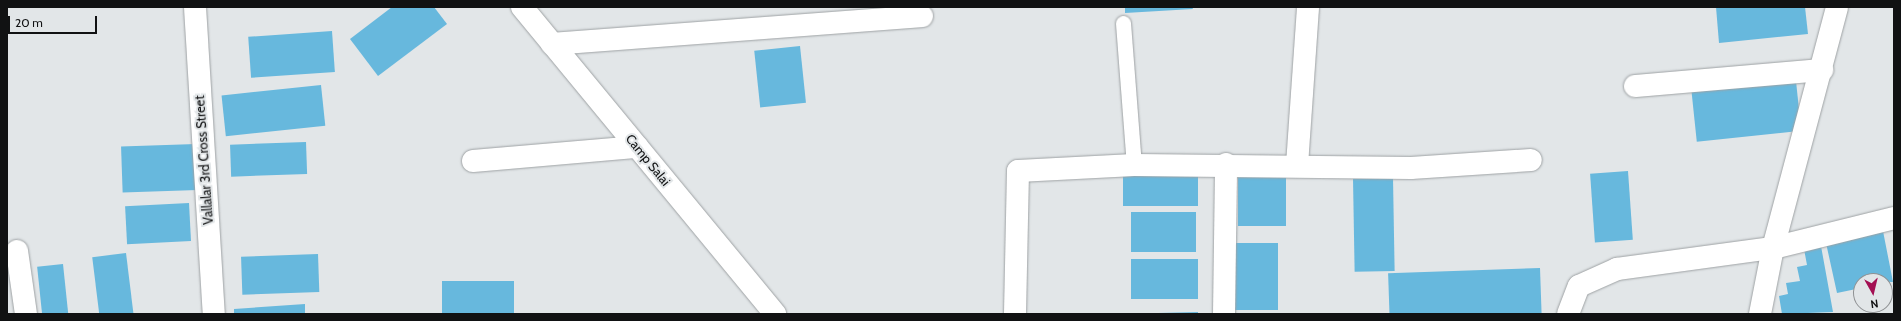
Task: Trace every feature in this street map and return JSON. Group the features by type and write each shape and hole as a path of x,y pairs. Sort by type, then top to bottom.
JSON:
{"street":[{"name":"Vallalar 3rd Cross Street","path":"195,7 214,314"},
{"name":"Camp Salai","path":"522,7 775,314"},
{"path":"1297,165 1308,7"},
{"path":"1760,314 1772,248 1822,70 1837,7"},
{"path":"552,44 922,16"},
{"path":"1635,86 1822,70"},
{"path":"473,161 637,147"},
{"path":"1015,314 1018,171 1134,165 1226,164 1412,168 1531,160"},
{"path":"1224,314 1226,164"},
{"path":"1568,314 1579,286 1617,269 1772,248 1894,218"},
{"path":"17,251 26,314"}],"lane":[{"path":"1122,23 1134,165"}],"building":[{"path":"392,7 434,7 447,24 378,76 350,39"},
{"path":"1125,7 1192,7 1193,9 1125,13"},
{"path":"1716,7 1805,7 1808,34 1719,43"},
{"path":"332,31 335,72 251,78 248,37"},
{"path":"800,46 806,103 760,107 754,51"},
{"path":"1796,81 1801,131 1697,142 1692,92"},
{"path":"321,85 325,126 226,136 222,95"},
{"path":"306,142 307,174 231,177 230,145"},
{"path":"196,144 198,190 123,193 121,147"},
{"path":"1238,170 1286,170 1286,226 1238,226"},
{"path":"1628,171 1633,240 1595,242 1590,174"},
{"path":"1123,175 1198,175 1198,206 1123,206"},
{"path":"1393,178 1395,271 1355,272 1353,179"},
{"path":"189,203 191,241 127,244 125,206"},
{"path":"1131,212 1196,212 1196,252 1131,252"},
{"path":"1883,231 1891,273 1853,273 1853,290 1837,293 1826,243"},
{"path":"1235,243 1278,243 1278,310 1235,310"},
{"path":"1821,246 1833,312 1782,314 1779,296 1788,294 1786,283 1800,281 1797,267 1807,265 1804,249"},
{"path":"126,253 133,314 99,314 92,257"},
{"path":"318,254 319,292 242,295 241,257"},
{"path":"1131,259 1198,259 1198,299 1131,299"},
{"path":"63,264 68,314 42,314 37,267"},
{"path":"1540,268 1542,314 1390,314 1388,273"},
{"path":"442,281 514,281 514,314 442,314"},
{"path":"305,304 305,314 234,314 234,309"},
{"path":"1198,312 1198,314 1158,314 1158,313"}]}
